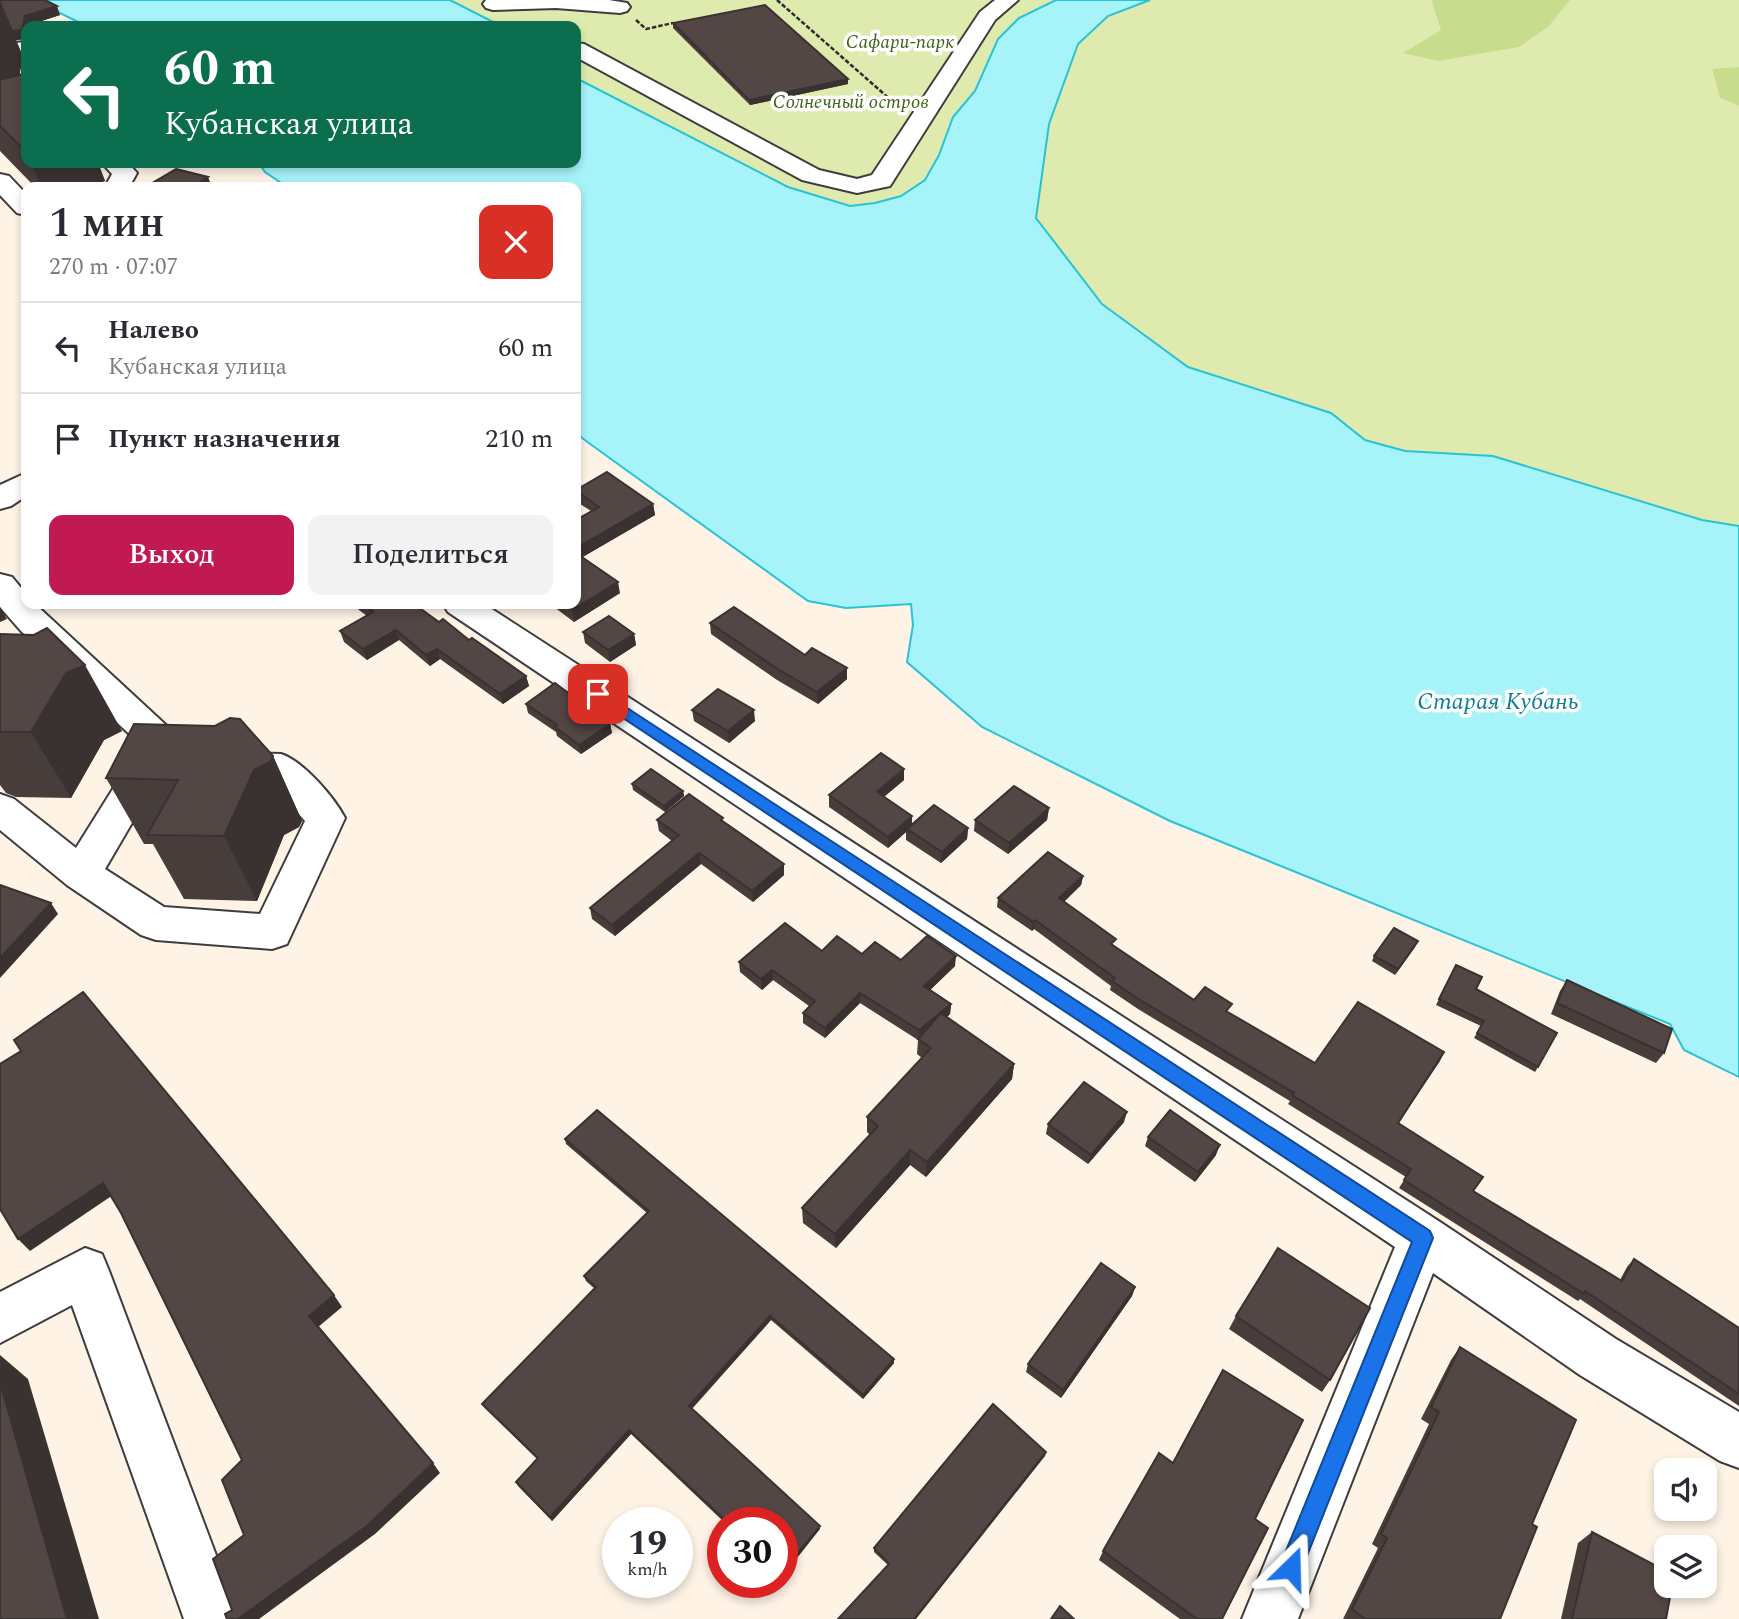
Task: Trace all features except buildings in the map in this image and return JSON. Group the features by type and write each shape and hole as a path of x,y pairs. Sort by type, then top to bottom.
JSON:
{"street":[{"path":"581,51 811,175 857,186 881,181 986,16 1007,0"},
{"path":"489,2 556,2 620,7"},
{"path":"489,2 524,21"},
{"path":"0,50 21,48"},
{"path":"120,168 125,173 120,182"},
{"path":"0,181 21,203"},
{"path":"0,499 21,486"},
{"path":"0,585 25,633 161,741 186,765 281,768 326,818 272,932 156,923 81,874 0,809"},
{"path":"468,609 1423,1238 1598,1357 1739,1442"},
{"path":"81,874 161,741"},
{"path":"1270,1619 1423,1238"},
{"path":"0,1319 85,1271 212,1619"}],"path":[{"path":"777,0 919,125"}],"green space":[{"name":"Солнечный остров","path":"450,0 1056,0 1019,18 998,39 975,91 953,117 939,155 925,180 901,196 850,206 788,187 581,81 581,21 491,21"},
{"path":"1150,0 1431,0 1441,30 1549,26 1570,0 1739,0 1739,67 1712,70 1720,98 1739,106 1739,526 1702,520 1493,456 1405,451 1365,440 1331,413 1188,367 1102,304 1036,218 1049,124 1078,44 1108,16"},
{"path":"1431,0 1570,0 1549,26 1519,47 1438,61 1403,53 1441,30"},
{"path":"1739,67 1739,106 1720,98 1712,69"}],"water":[{"path":"34,0 450,0 491,21 76,21"},
{"name":"Старая Кубань","path":"1056,0 1150,0 1108,16 1078,44 1049,124 1036,218 1102,304 1188,367 1331,413 1365,440 1405,451 1493,456 1702,520 1739,526 1739,1077 1684,1050 1670,1024 1170,821 982,727 907,662 913,625 911,604 846,608 808,601 586,441 581,437 581,182 280,182 262,168 581,168 581,81 788,187 850,206 875,203 901,196 925,180 939,155 953,117 975,91 998,39 1019,18"}],"route":[{"path":"598,694 1423,1238 1291,1568"}],"park label":[{"name":"Сафари-парк","path":"900,42"}]}
